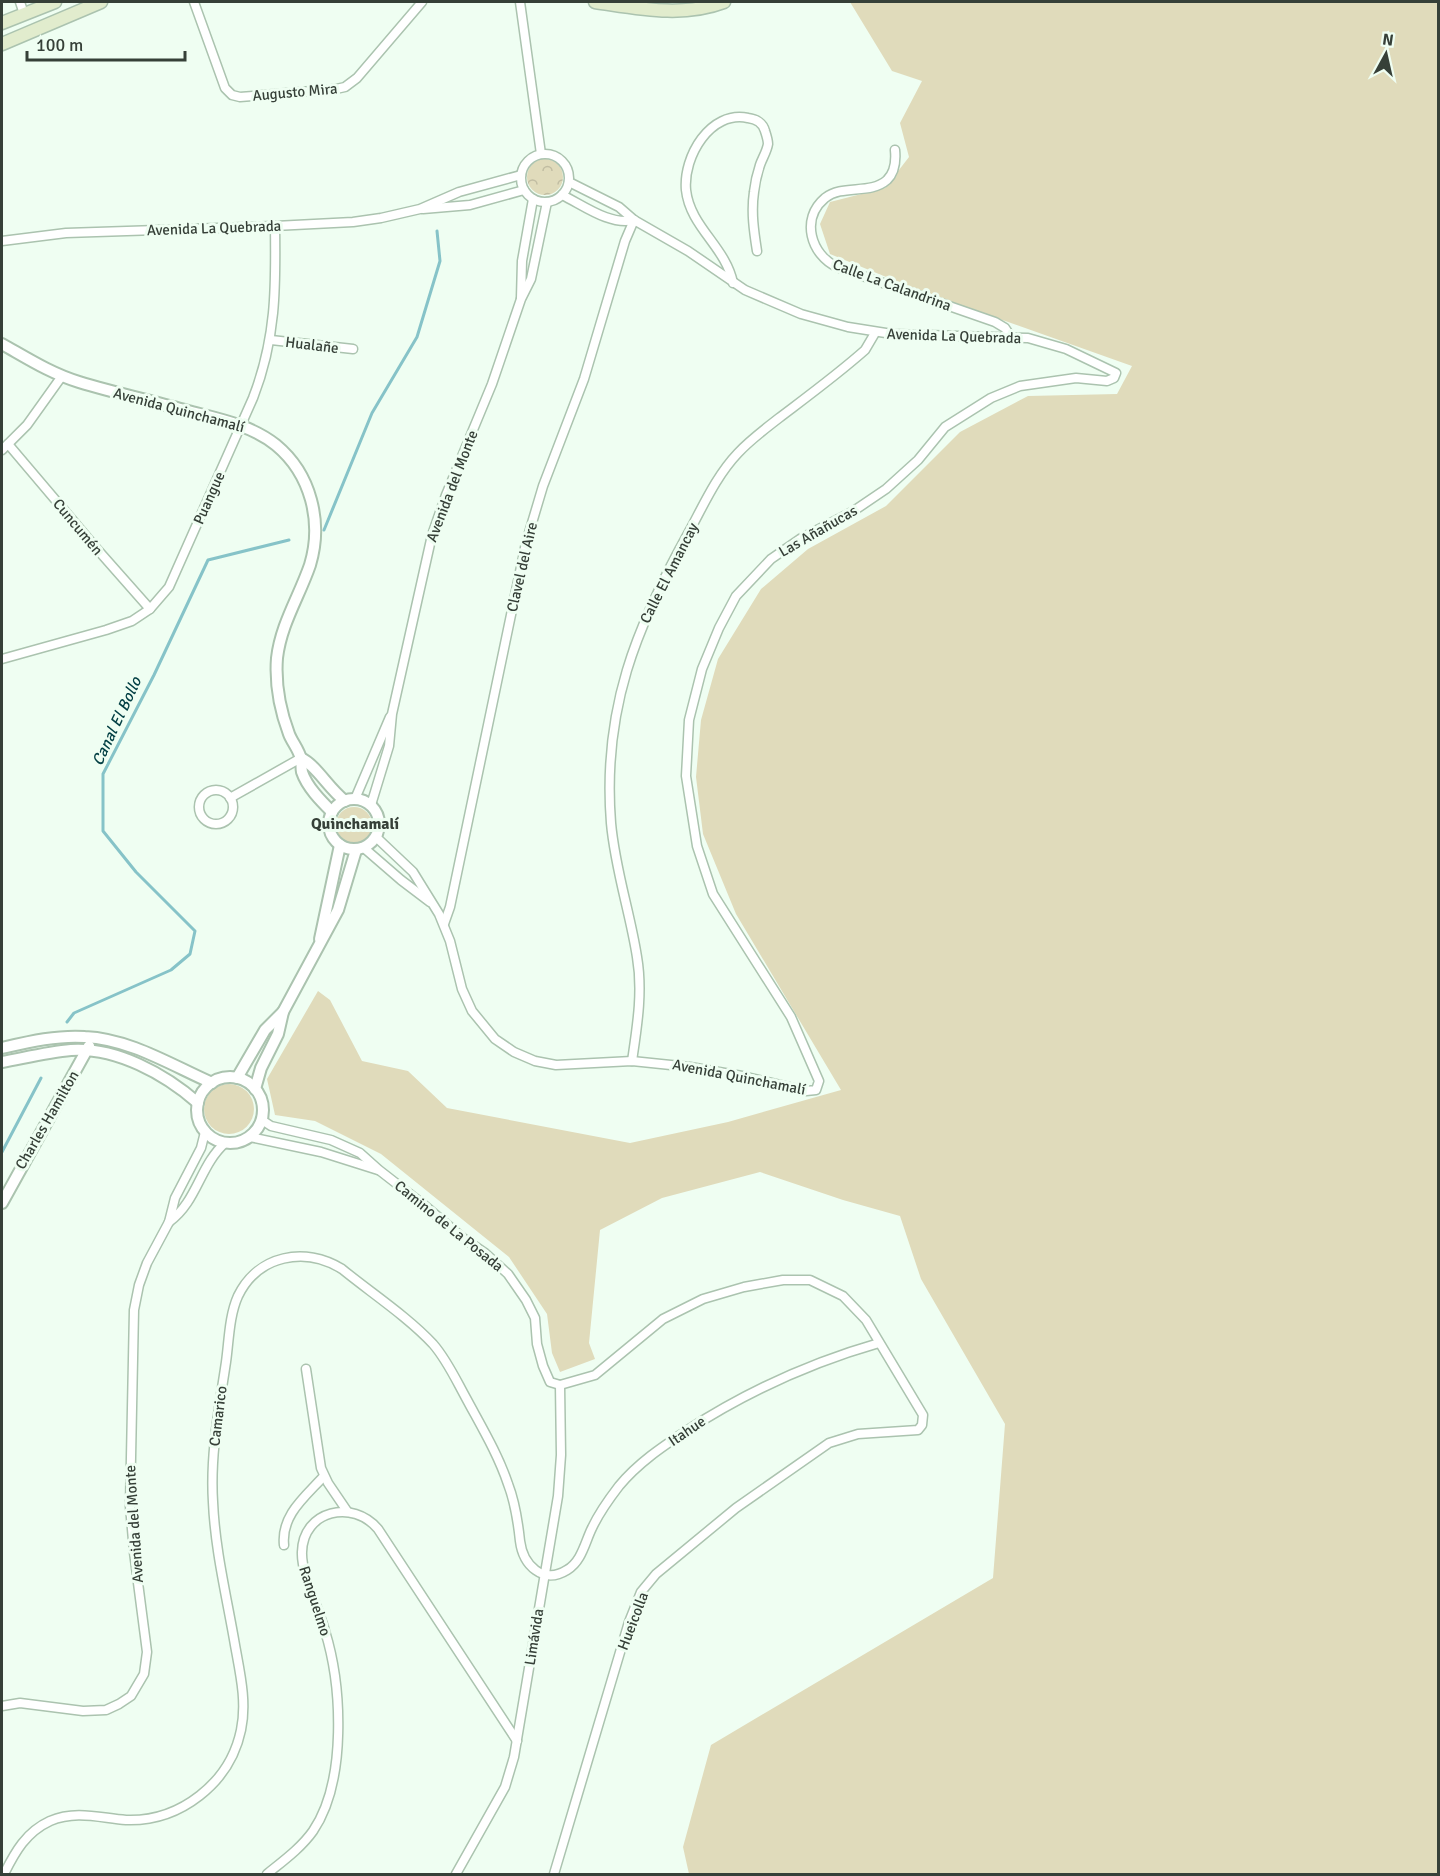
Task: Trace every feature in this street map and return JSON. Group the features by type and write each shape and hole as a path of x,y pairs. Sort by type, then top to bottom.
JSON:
{"main road":[{"path":"2,23 55,2"},
{"path":"2,44 101,2"},
{"path":"595,2 680,10 724,2"}],"street":[{"path":"20,2 24,14"},
{"name":"Augusto Mira","path":"194,2 225,88 232,95 240,97 336,89 350,85 364,72 422,2"},
{"path":"520,2 542,154"},
{"path":"733,283 726,263 693,215 687,199 686,181 688,162 704,136 716,125 740,116 756,119 765,128 768,144 758,169 754,194 753,219 757,251"},
{"name":"Calle La Calandrina","path":"895,150 893,171 884,182 867,188 836,192 819,204 813,216 811,230 816,249 825,260 837,267 995,322 1005,328 1011,336"},
{"path":"542,154 553,155 562,161 568,171 569,182 562,195 547,202 533,199 524,190 520,174 530,159 542,154"},
{"name":"Avenida La Quebrada","path":"420,209 459,192 520,174"},
{"name":"Avenida La Quebrada","path":"569,182 619,207 634,220 688,251 733,283 763,299 801,314 875,333 923,336 1011,336 1055,345 1116,373"},
{"name":"Avenida La Quebrada","path":"3,242 66,233 353,222 420,209 459,207 524,190"},
{"name":"Avenida La Quebrada","path":"562,195 613,220 622,222 634,220"},
{"name":"Avenida del Monte","path":"521,298 522,261 533,199"},
{"name":"Avenida del Monte","path":"371,805 389,746 392,714 432,535 492,384 521,298 531,279 547,202"},
{"name":"Clavel del Aire","path":"444,924 450,907 526,543 543,486 576,401 625,241 634,220"},
{"name":"Puangue","path":"2,659 122,625 150,609 164,594 178,570 263,372 271,340 275,226"},
{"name":"Calle El Amancay","path":"632,1061 639,1006 639,972 615,860 610,787 614,728 631,654 657,589 723,471 758,434 865,350 875,333"},
{"name":"Hualañe","path":"271,340 352,350"},
{"name":"Avenida Quinchamalí","path":"2,344 29,361 91,386 241,425 267,439 290,459 302,476 313,507 315,533 306,574 284,625 277,660 277,684 282,711 290,736 301,758 305,778 332,812"},
{"name":"Las Añañucas","path":"816,1090 819,1081 791,1017 713,894 697,846 686,776 689,720 702,669 719,628 736,596 771,559 800,539 852,512 886,489 918,459 945,427 991,398 1020,386 1076,378 1107,381 1114,378 1116,373"},
{"path":"5,447 38,411 62,376"},
{"name":"Cuncumén","path":"5,447 150,609"},
{"name":"Avenida del Monte","path":"350,800 392,714"},
{"path":"230,798 301,758"},
{"name":"Avenida Quinchamalí","path":"301,758 312,765 328,786 350,800"},
{"path":"221,791 230,798 233,809 228,819 211,823 202,816 201,800 209,792 221,791"},
{"path":"255,1089 261,1068 278,1034 283,1012 338,910 360,849 376,837 379,831 379,817 371,805 350,800 332,812 329,830 340,845 360,849"},
{"name":"Avenida Quinchamalí","path":"376,837 413,872 433,904 444,924 466,1000 486,1030 504,1046 524,1057 556,1065 632,1061 690,1067 806,1091 816,1090"},
{"path":"320,942 340,845"},
{"name":"Avenida Quinchamalí","path":"360,849 433,904"},
{"path":"237,1078 265,1030 283,1012"},
{"path":"2,1048 67,1037 93,1037 131,1047 212,1083"},
{"name":"Charles Hamilton","path":"2,1203 93,1037"},
{"path":"2,1062 72,1050 115,1056 147,1069 179,1088 198,1103"},
{"path":"226,1077 237,1078 247,1082 255,1089 262,1104 262,1120 250,1137 235,1143 225,1143 205,1132 197,1115 198,1103 203,1091 212,1083 226,1077"},
{"name":"Camino de La Posada","path":"262,1120 271,1126 342,1143 367,1158 378,1170 485,1253 508,1274 526,1300 535,1318 537,1344 550,1382 560,1385"},
{"name":"Avenida del Monte","path":"2,1706 30,1704 83,1711 106,1710 131,1696 144,1674 147,1652 134,1552 130,1498 132,1323 142,1274 169,1222 175,1198 201,1148 205,1132"},
{"name":"Camino de La Posada","path":"250,1137 312,1150 378,1170"},
{"name":"Avenida del Monte","path":"169,1222 186,1206 214,1154 225,1143"},
{"name":"Camarico","path":"4,1875 21,1844 33,1831 49,1822 77,1815 139,1819 174,1811 209,1788 234,1753 243,1719 243,1695 214,1524 213,1459 235,1305 250,1278 265,1265 281,1258 298,1256 313,1257 328,1262 351,1276 433,1345 448,1365 501,1466 513,1501 524,1556 535,1570 544,1575"},
{"path":"560,1385 595,1375 663,1319 704,1299 744,1287 783,1280 810,1280 843,1296 866,1320 879,1343"},
{"name":"Hueicolla","path":"554,1875 629,1622 641,1592 656,1574 682,1551 736,1508 829,1443 858,1434 918,1430 922,1425 923,1415 879,1343"},
{"name":"Itahue","path":"544,1575 559,1574 573,1566 596,1519 612,1494 639,1466 664,1446 720,1409 766,1384 822,1361 879,1343"},
{"path":"306,1369 319,1460 324,1476 347,1511 368,1519 378,1529 517,1741"},
{"name":"Limávida","path":"456,1875 505,1787 512,1766 560,1476 562,1434 560,1385"},
{"path":"284,1545 284,1530 289,1516 324,1476"},
{"name":"Ranguelmo","path":"267,1875 297,1849 313,1831 324,1810 331,1788 339,1730 336,1686 326,1633 304,1570 302,1553 305,1537 315,1523 332,1513 347,1511"}],"green space":[{"path":"850,2 1438,2 1438,1874 689,1874 683,1847 711,1745 993,1578 1005,1424 921,1279 900,1216 843,1200 760,1172 662,1198 600,1230 589,1343 595,1359 560,1372 552,1353 547,1314 509,1257 381,1154 315,1121 275,1115 267,1079 318,991 330,1000 362,1061 408,1071 447,1108 630,1143 728,1122 841,1090 736,914 703,834 696,777 701,720 718,659 761,589 808,549 886,506 960,432 1028,396 1117,394 1132,366 918,290 830,254 820,224 830,202 885,188 909,157 900,123 922,81 892,71"},
{"path":"545,159 558,164 563,177 558,190 545,195 532,190 527,177 532,164"},
{"path":"354,807 367,812 372,825 367,838 354,843 341,838 336,825 341,812"},
{"path":"234,1084 247,1091 253,1099 253,1119 247,1127 239,1133 224,1134 211,1127 205,1119 204,1104 211,1091 219,1085"}],"waterway":[{"name":"Canal El Bollo","path":"324,530 372,413 417,337 440,261 437,231"},
{"name":"Canal El Bollo","path":"67,1022 74,1013 171,970 190,954 195,931 136,872 103,831 103,774 154,675 208,560 289,540"},
{"name":"Canal El Bollo","path":"2,1152 41,1078"}],"district":[{"name":"Quinchamalí","path":"355,823"}]}
